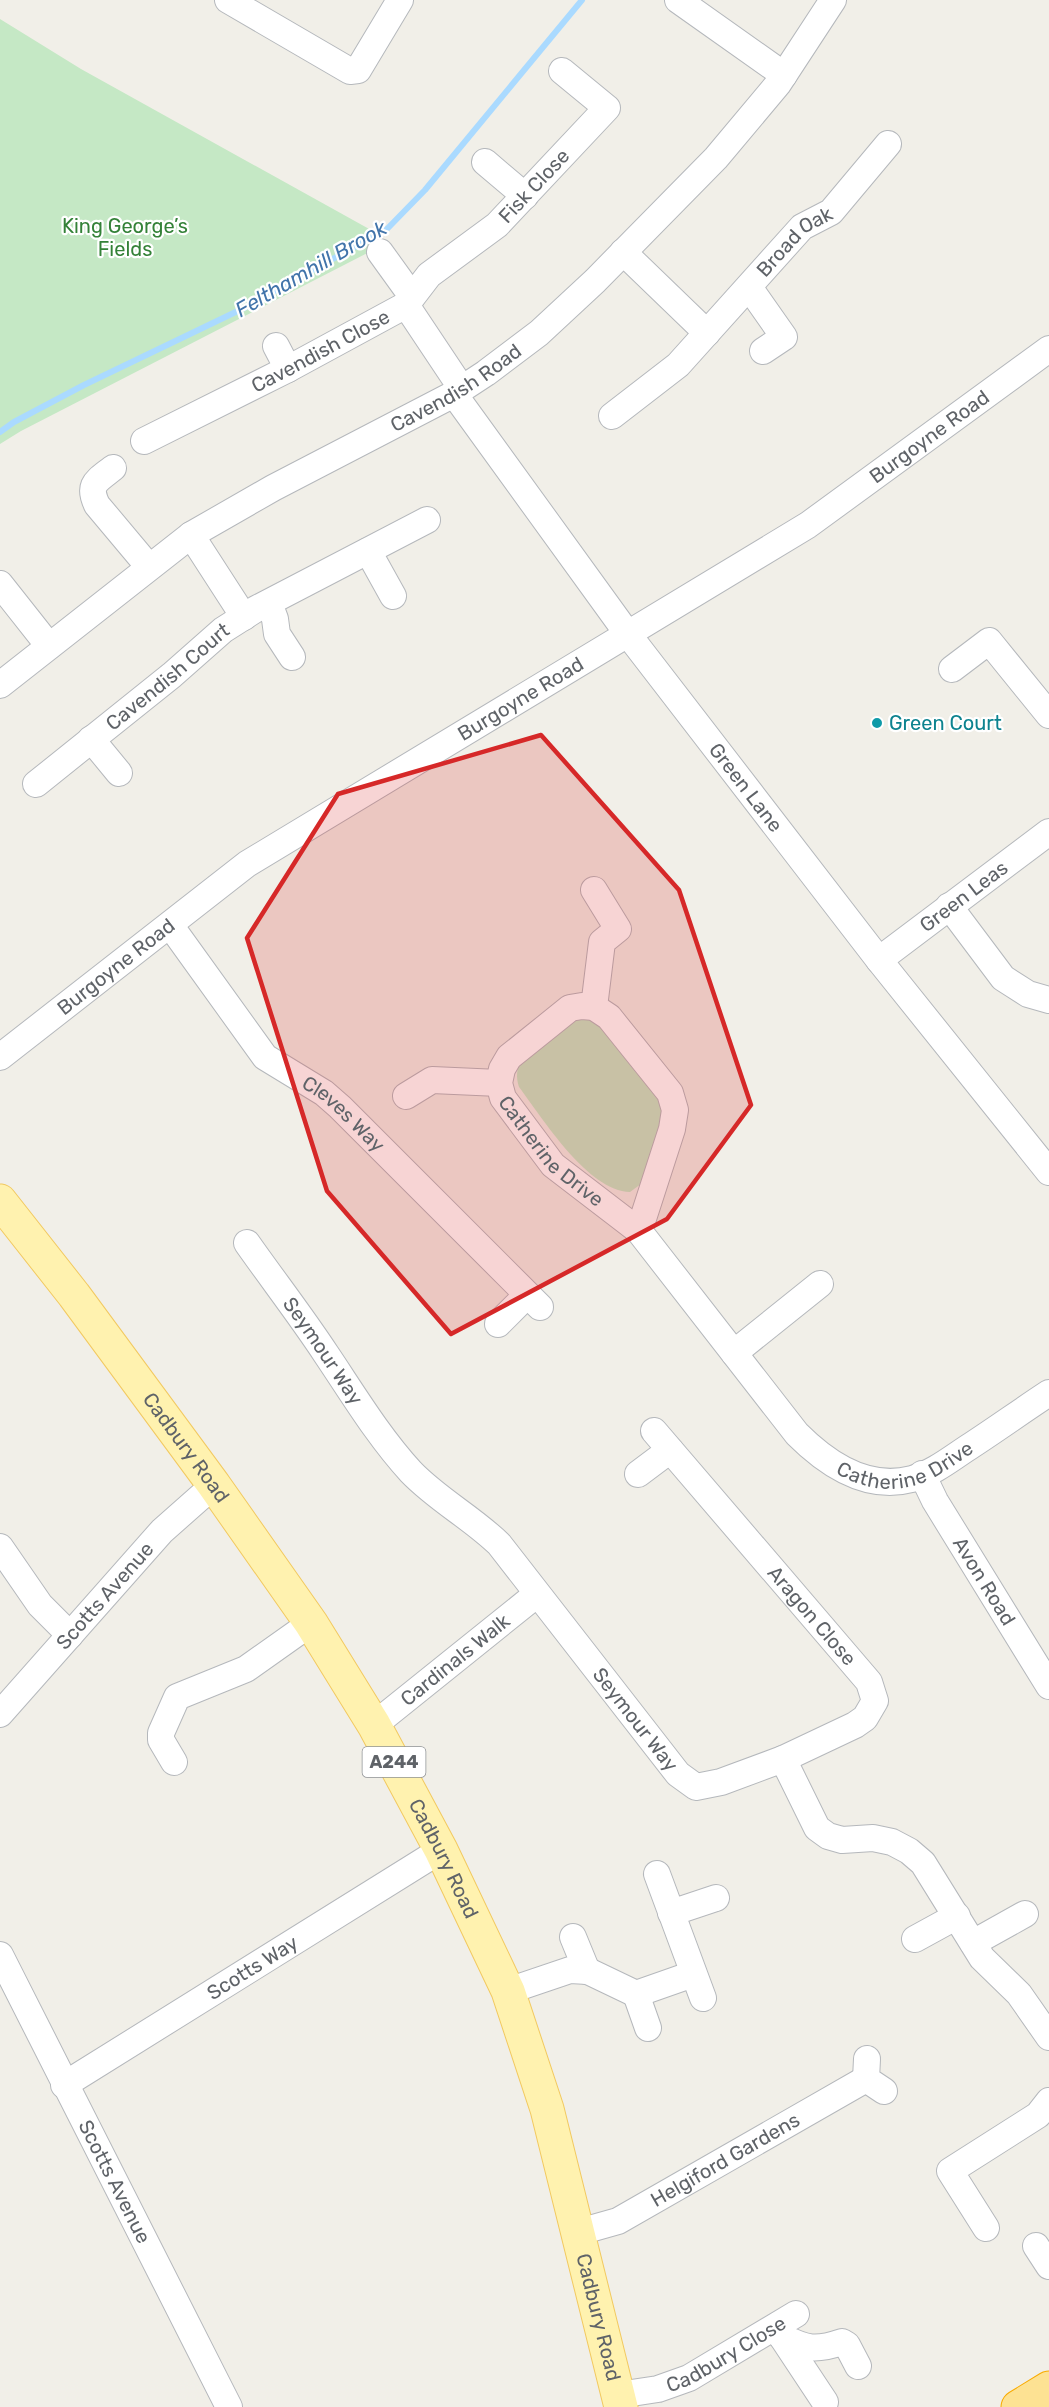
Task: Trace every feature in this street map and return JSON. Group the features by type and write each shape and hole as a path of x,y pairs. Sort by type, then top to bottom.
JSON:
{"highway":[{"path":"1018,2407 1049,2388"}],"main road":[{"name":"Cadbury Road","path":"0,1201 75,1295 214,1485 311,1623 374,1725 441,1850 508,1991 547,2109 619,2401"}],"street":[{"path":"228,0 350,71 358,70 400,0"},
{"path":"678,0 784,75"},
{"name":"Cavendish Road","path":"0,685 191,534 273,488 458,392 539,333 716,158 784,75 833,0"},
{"name":"Fisk Close","path":"408,300 429,275 497,225 607,108 562,71"},
{"name":"Broad Oak","path":"612,416 678,365 802,227 831,212 888,144"},
{"path":"485,162 525,196"},
{"path":"380,252 408,300"},
{"path":"623,252 707,333"},
{"name":"Broad Oak","path":"749,286 784,337 763,351"},
{"name":"Cavendish Close","path":"144,441 194,405 288,369 408,300 458,392"},
{"path":"276,346 288,369"},
{"name":"Burgoyne Road","path":"0,1058 247,864 808,525 1049,349"},
{"name":"Green Lane","path":"458,392 627,633 879,960 1049,1172"},
{"path":"112,468 93,484 92,494 97,505 149,567"},
{"name":"Cavendish Court","path":"36,784 172,675 223,630 269,603 427,520"},
{"name":"Cavendish Court","path":"191,534 244,617"},
{"path":"368,551 393,596"},
{"path":"0,584 49,646"},
{"path":"269,603 275,619 277,634 292,657"},
{"path":"952,669 989,641 1049,715"},
{"name":"Cavendish Court","path":"91,739 119,773"},
{"name":"Green Leas","path":"879,960 1049,832"},
{"path":"594,890 618,929 602,942 594,1007 609,1017 670,1093 675,1110 672,1129 639,1231"},
{"path":"949,906 1003,978 1028,993 1049,1000"},
{"name":"Cleves Way","path":"170,925 265,1057 324,1093 340,1107 533,1301 498,1324"},
{"name":"Catherine Drive","path":"594,1007 570,1008 509,1057 502,1069 499,1083 503,1098 553,1165 639,1231 797,1434 829,1462 847,1473 893,1482 922,1474 942,1464 1049,1393"},
{"path":"406,1096 432,1080 499,1083"},
{"name":"Seymour Way","path":"247,1243 272,1258 326,1353 374,1427 412,1472 435,1493 478,1524 499,1544 678,1774 696,1788 721,1782 783,1759"},
{"path":"734,1353 820,1284"},
{"name":"Aragon Close","path":"638,1474 662,1441 869,1682 875,1701 865,1718 829,1739 783,1759"},
{"name":"Avon Road","path":"922,1474 935,1501 1049,1686"},
{"name":"Scotts Avenue","path":"0,1714 162,1531 214,1485"},
{"path":"0,1547 40,1605 70,1635"},
{"name":"Cardinals Walk","path":"374,1725 537,1594"},
{"path":"174,1762 161,1740 161,1733 177,1697 246,1669 311,1623"},
{"path":"783,1759 817,1828 828,1836 842,1840 873,1838 892,1842 909,1851 928,1870 982,1958 1019,1994 1049,2037"},
{"name":"Scotts Way","path":"64,2085 441,1850"},
{"path":"508,1991 570,1970 586,1971 636,1994 698,1986 657,1874"},
{"path":"671,1913 716,1898"},
{"path":"973,1943 1025,1914"},
{"path":"915,1939 957,1916"},
{"path":"573,1937 586,1971"},
{"name":"Scotts Avenue","path":"0,1955 229,2407"},
{"path":"636,1994 648,2028"},
{"name":"Helgiford Gardens","path":"579,2232 618,2221 873,2076"},
{"path":"986,2228 944,2174 1045,2116"},
{"path":"785,2326 805,2348 823,2348 842,2342 847,2345 858,2366"},
{"path":"785,2326 825,2402"},
{"name":"Cadbury Close","path":"619,2401 689,2378 785,2326"}],"highlighted area":[{"path":"541,735 679,890 751,1105 667,1219 451,1334 327,1191 247,938 338,794"}],"green space":[{"name":"King George’s Fields","path":"0,19 81,69 371,230 381,246 21,431 0,444"},
{"path":"585,1016 593,1018 667,1105 641,1184 630,1192 614,1189 598,1180 583,1167 554,1134 518,1084 517,1073 522,1060 552,1036"}],"waterway":[{"name":"Felthamhill Brook","path":"0,432 14,422 84,385 244,308 387,229 425,190 582,0"}],"place":[{"name":"Green Court","path":"877,723"}]}
